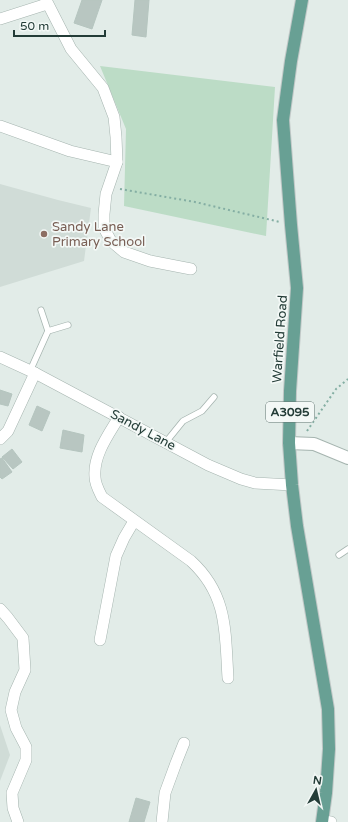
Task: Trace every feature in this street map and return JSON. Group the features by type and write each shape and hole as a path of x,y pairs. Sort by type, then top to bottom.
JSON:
{"main road":[{"name":"Warfield Road","path":"302,0 291,61 283,120 297,288 290,391 289,443 297,526 328,709 329,749 325,822"}],"street":[{"path":"0,19 46,2 72,48 102,88 114,117 117,162 106,194 104,228 111,241 124,252 150,261 191,269"},
{"path":"0,126 70,151 117,162"},
{"name":"Sandy Lane","path":"0,357 119,417 208,465 254,483 292,485"},
{"path":"0,439 8,431 32,372"},
{"path":"119,417 100,451 96,464 95,476 97,486 102,497 191,561 203,572 216,594 222,612 228,678"},
{"path":"289,443 314,444 348,458"},
{"path":"100,640 116,556 134,521"},
{"path":"0,609 23,638 25,670 15,692 10,710 16,728 26,747 26,760 12,793 13,808 18,822"},
{"path":"162,822 166,793 184,743"}],"lane":[{"path":"32,372 48,331 41,310"},
{"path":"48,331 68,325"},
{"path":"166,442 183,420 202,411 214,397"},
{"path":"339,555 348,549"}],"path":[{"path":"108,187 195,202 291,225"},
{"path":"306,434 336,389 348,379"}],"shaded area":[{"name":"Sandy Lane Primary School","path":"0,184 91,208 84,261 0,287"},
{"path":"0,725 10,755 0,781"}],"green space":[{"path":"100,66 275,87 266,236 124,206 126,129"}],"building":[{"path":"82,0 102,0 92,29 74,23"},
{"path":"135,0 149,0 146,37 132,35"},
{"path":"0,390 12,394 8,406 0,404"},
{"path":"37,406 50,412 42,431 29,425"},
{"path":"63,430 84,435 82,452 60,448"},
{"path":"12,449 22,462 13,469 2,457"},
{"path":"2,458 12,472 2,479 0,477 0,459"},
{"path":"136,798 150,802 144,822 129,822"}],"place":[{"name":"Sandy Lane Primary School","path":"44,234"}]}
